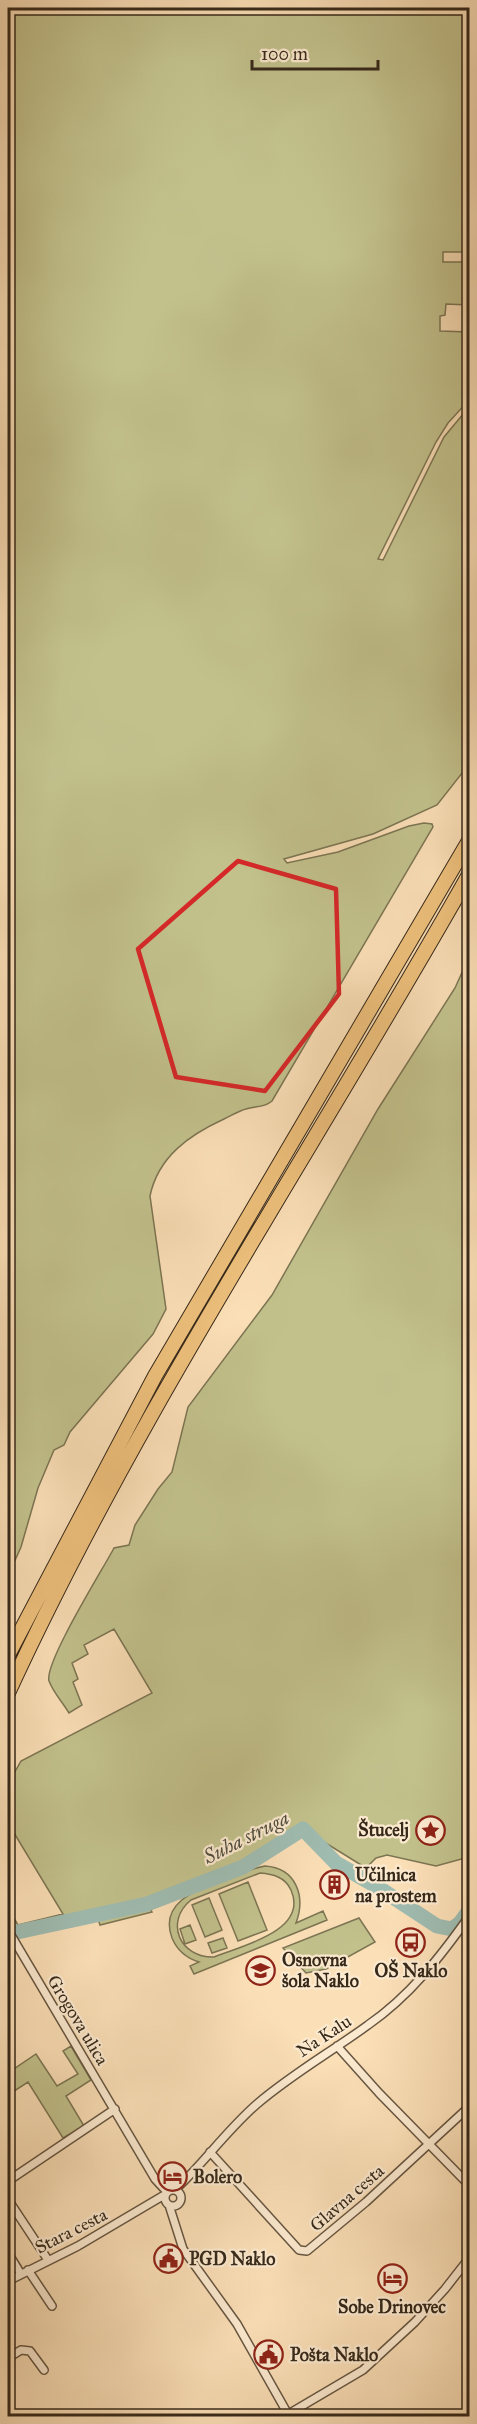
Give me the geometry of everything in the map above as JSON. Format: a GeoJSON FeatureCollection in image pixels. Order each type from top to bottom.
{"type":"FeatureCollection","features":[{"type":"Feature","properties":{"kind":"highway"},"geometry":{"type":"LineString","coordinates":[[8,1655],[155,1376],[470,839]]}},
{"type":"Feature","properties":{"kind":"highway"},"geometry":{"type":"LineString","coordinates":[[8,1693],[30,1645],[170,1380],[470,873]]}},
{"type":"Feature","properties":{"kind":"street","name":"Na Kalu"},"geometry":{"type":"LineString","coordinates":[[172,2198],[210,2152],[255,2105],[288,2078],[369,2025],[414,1986],[436,1962],[470,1915]]}},
{"type":"Feature","properties":{"kind":"street","name":"Grogova ulica"},"geometry":{"type":"LineString","coordinates":[[8,1930],[57,2017],[115,2109],[155,2179],[172,2198]]}},
{"type":"Feature","properties":{"kind":"street"},"geometry":{"type":"LineString","coordinates":[[337,2046],[379,2093],[470,2186]]}},
{"type":"Feature","properties":{"kind":"street","name":"Glavna cesta"},"geometry":{"type":"LineString","coordinates":[[210,2152],[299,2250],[307,2251],[366,2202],[470,2106]]}},
{"type":"Feature","properties":{"kind":"street"},"geometry":{"type":"LineString","coordinates":[[9,2178],[115,2109]]}},
{"type":"Feature","properties":{"kind":"street","name":"Stara cesta"},"geometry":{"type":"LineString","coordinates":[[8,2281],[78,2246],[147,2207],[157,2198],[172,2198]]}},
{"type":"Feature","properties":{"kind":"street"},"geometry":{"type":"LineString","coordinates":[[172,2198],[175,2224],[183,2249],[237,2324],[287,2416],[363,2370],[415,2322],[470,2257]]}},
{"type":"Feature","properties":{"kind":"street"},"geometry":{"type":"LineString","coordinates":[[11,2204],[48,2260]]}},
{"type":"Feature","properties":{"kind":"street"},"geometry":{"type":"LineString","coordinates":[[8,2253],[52,2306]]}},
{"type":"Feature","properties":{"kind":"street"},"geometry":{"type":"LineString","coordinates":[[8,2358],[21,2350],[30,2351],[44,2370]]}},
{"type":"Feature","properties":{"kind":"highlighted area"},"geometry":{"type":"Polygon","coordinates":[[[238,861],[336,889],[339,994],[265,1091],[176,1077],[138,949],[238,861]]]}},
{"type":"Feature","properties":{"kind":"shaded area"},"geometry":{"type":"Polygon","coordinates":[[[8,8],[469,8],[469,305],[446,304],[445,315],[440,316],[440,331],[469,332],[469,400],[448,423],[436,442],[378,559],[383,560],[444,437],[469,407],[470,763],[437,805],[373,834],[284,859],[287,863],[338,852],[409,826],[424,823],[432,824],[433,827],[272,1101],[263,1106],[240,1111],[199,1132],[177,1149],[160,1170],[150,1196],[166,1309],[153,1334],[70,1432],[64,1445],[54,1450],[38,1488],[21,1547],[8,1576],[8,8]],[[443,252],[443,262],[466,262],[465,252],[443,252]]]}},
{"type":"Feature","properties":{"kind":"shaded area"},"geometry":{"type":"Polygon","coordinates":[[[469,957],[469,1857],[436,1866],[387,1855],[376,1858],[366,1868],[303,1829],[243,1867],[148,1904],[152,1912],[100,1925],[98,1919],[115,1914],[114,1911],[12,1931],[8,1922],[8,1908],[18,1925],[63,1914],[8,1823],[8,1784],[21,1761],[152,1693],[114,1629],[84,1645],[88,1654],[72,1663],[78,1679],[73,1682],[82,1705],[69,1713],[49,1681],[50,1671],[64,1637],[114,1548],[129,1545],[135,1525],[172,1472],[188,1407],[272,1295],[378,1109],[455,988],[469,957]]]}},
{"type":"Feature","properties":{"kind":"shaded area"},"geometry":{"type":"Polygon","coordinates":[[[265,1866],[284,1872],[296,1885],[300,1903],[296,1923],[323,1911],[327,1920],[194,1974],[190,1966],[199,1962],[182,1953],[172,1938],[169,1926],[175,1907],[201,1889],[242,1872],[265,1866]],[[260,1873],[191,1900],[183,1909],[178,1918],[177,1928],[185,1945],[192,1952],[214,1957],[255,1942],[282,1926],[290,1916],[294,1904],[291,1890],[282,1879],[260,1873]]]}},
{"type":"Feature","properties":{"kind":"shaded area"},"geometry":{"type":"Polygon","coordinates":[[[248,1882],[267,1930],[238,1941],[219,1894],[248,1882]]]}},
{"type":"Feature","properties":{"kind":"shaded area"},"geometry":{"type":"Polygon","coordinates":[[[209,1898],[222,1930],[205,1937],[192,1905],[209,1898]]]}},
{"type":"Feature","properties":{"kind":"shaded area"},"geometry":{"type":"Polygon","coordinates":[[[359,1918],[375,1942],[326,1969],[306,1973],[283,1948],[359,1918]]]}},
{"type":"Feature","properties":{"kind":"shaded area"},"geometry":{"type":"Polygon","coordinates":[[[190,1925],[196,1940],[185,1944],[180,1929],[190,1925]]]}},
{"type":"Feature","properties":{"kind":"shaded area"},"geometry":{"type":"Polygon","coordinates":[[[223,1938],[227,1948],[212,1953],[208,1943],[223,1938]]]}},
{"type":"Feature","properties":{"kind":"shaded area"},"geometry":{"type":"Polygon","coordinates":[[[71,2046],[91,2080],[66,2096],[84,2126],[63,2138],[28,2082],[8,2095],[8,2073],[36,2054],[57,2086],[78,2074],[63,2051],[71,2046]]]}},
{"type":"Feature","properties":{"kind":"waterway","name":"Suha struga"},"geometry":{"type":"LineString","coordinates":[[8,1934],[147,1904],[243,1867],[303,1829],[336,1863],[437,1926],[452,1929],[460,1923],[470,1909]]}},
{"type":"Feature","properties":{"kind":"place","name":"Štucelj"},"geometry":{"type":"Point","coordinates":[430,1830]}},
{"type":"Feature","properties":{"kind":"place","name":"Učilnica na prostem"},"geometry":{"type":"Point","coordinates":[334,1885]}},
{"type":"Feature","properties":{"kind":"place","name":"OŠ Naklo"},"geometry":{"type":"Point","coordinates":[411,1942]}},
{"type":"Feature","properties":{"kind":"place","name":"Osnovna šola Naklo"},"geometry":{"type":"Point","coordinates":[261,1970]}},
{"type":"Feature","properties":{"kind":"place","name":"Bolero"},"geometry":{"type":"Point","coordinates":[172,2177]}},
{"type":"Feature","properties":{"kind":"place","name":"PGD Naklo"},"geometry":{"type":"Point","coordinates":[168,2259]}},
{"type":"Feature","properties":{"kind":"place","name":"Sobe Drinovec"},"geometry":{"type":"Point","coordinates":[392,2278]}},
{"type":"Feature","properties":{"kind":"place","name":"Pošta Naklo"},"geometry":{"type":"Point","coordinates":[269,2355]}}]}
